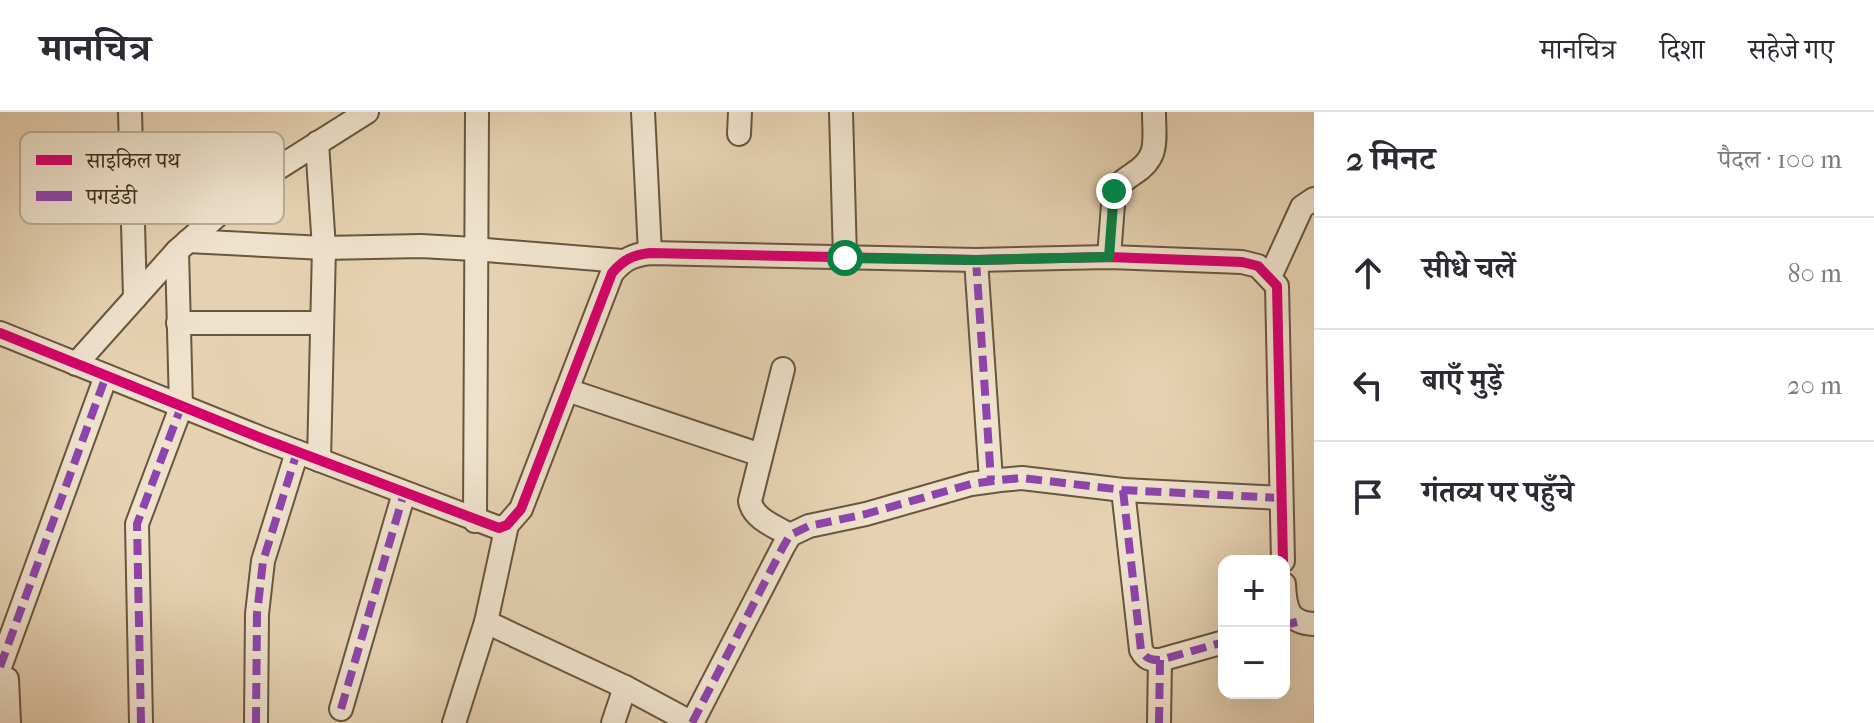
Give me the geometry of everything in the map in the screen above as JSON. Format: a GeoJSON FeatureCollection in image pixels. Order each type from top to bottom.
{"type":"FeatureCollection","features":[{"type":"Feature","properties":{"kind":"street"},"geometry":{"type":"LineString","coordinates":[[130,112],[131,132]]}},
{"type":"Feature","properties":{"kind":"street"},"geometry":{"type":"LineString","coordinates":[[284,164],[367,112]]}},
{"type":"Feature","properties":{"kind":"street"},"geometry":{"type":"LineString","coordinates":[[475,521],[477,112]]}},
{"type":"Feature","properties":{"kind":"street"},"geometry":{"type":"LineString","coordinates":[[643,112],[650,253]]}},
{"type":"Feature","properties":{"kind":"street"},"geometry":{"type":"LineString","coordinates":[[841,112],[845,258]]}},
{"type":"Feature","properties":{"kind":"street"},"geometry":{"type":"LineString","coordinates":[[1109,257],[1114,191],[1151,159],[1154,112]]}},
{"type":"Feature","properties":{"kind":"street"},"geometry":{"type":"LineString","coordinates":[[317,143],[324,248],[319,460]]}},
{"type":"Feature","properties":{"kind":"street"},"geometry":{"type":"LineString","coordinates":[[1270,277],[1302,207],[1314,199]]}},
{"type":"Feature","properties":{"kind":"street"},"geometry":{"type":"LineString","coordinates":[[133,224],[135,298]]}},
{"type":"Feature","properties":{"kind":"street"},"geometry":{"type":"LineString","coordinates":[[76,364],[182,246],[207,224]]}},
{"type":"Feature","properties":{"kind":"street"},"geometry":{"type":"LineString","coordinates":[[182,246],[421,246],[622,261]]}},
{"type":"Feature","properties":{"kind":"street"},"geometry":{"type":"LineString","coordinates":[[141,723],[137,524],[181,407],[178,323],[182,246]]}},
{"type":"Feature","properties":{"kind":"street"},"geometry":{"type":"LineString","coordinates":[[454,723],[486,622],[507,525],[521,509],[612,273],[622,261],[633,255],[976,260],[1109,257],[1242,262],[1258,266],[1277,286],[1279,301],[1283,555]]}},
{"type":"Feature","properties":{"kind":"street"},"geometry":{"type":"LineString","coordinates":[[976,260],[991,480]]}},
{"type":"Feature","properties":{"kind":"street"},"geometry":{"type":"LineString","coordinates":[[178,323],[321,323]]}},
{"type":"Feature","properties":{"kind":"street"},"geometry":{"type":"LineString","coordinates":[[0,333],[475,521],[491,527],[507,525]]}},
{"type":"Feature","properties":{"kind":"street"},"geometry":{"type":"LineString","coordinates":[[783,369],[750,501],[751,509],[757,515],[790,535]]}},
{"type":"Feature","properties":{"kind":"street"},"geometry":{"type":"LineString","coordinates":[[0,667],[106,376]]}},
{"type":"Feature","properties":{"kind":"street"},"geometry":{"type":"LineString","coordinates":[[567,390],[761,455]]}},
{"type":"Feature","properties":{"kind":"street"},"geometry":{"type":"LineString","coordinates":[[256,723],[257,614],[263,561],[297,452]]}},
{"type":"Feature","properties":{"kind":"street"},"geometry":{"type":"LineString","coordinates":[[486,622],[625,687],[692,723],[790,535],[809,526],[991,480],[1022,478],[1123,490],[1280,498]]}},
{"type":"Feature","properties":{"kind":"street"},"geometry":{"type":"LineString","coordinates":[[1123,490],[1141,650],[1145,657],[1160,660],[1218,644]]}},
{"type":"Feature","properties":{"kind":"street"},"geometry":{"type":"LineString","coordinates":[[341,709],[404,493]]}},
{"type":"Feature","properties":{"kind":"street"},"geometry":{"type":"LineString","coordinates":[[1159,723],[1160,660]]}},
{"type":"Feature","properties":{"kind":"street"},"geometry":{"type":"LineString","coordinates":[[0,679],[7,679],[9,723]]}},
{"type":"Feature","properties":{"kind":"street"},"geometry":{"type":"LineString","coordinates":[[613,723],[625,687]]}},
{"type":"Feature","properties":{"kind":"marked path"},"geometry":{"type":"LineString","coordinates":[[976,260],[991,480]]}},
{"type":"Feature","properties":{"kind":"marked path"},"geometry":{"type":"LineString","coordinates":[[0,667],[106,376]]}},
{"type":"Feature","properties":{"kind":"marked path"},"geometry":{"type":"LineString","coordinates":[[141,723],[137,524],[181,407]]}},
{"type":"Feature","properties":{"kind":"marked path"},"geometry":{"type":"LineString","coordinates":[[256,723],[257,614],[263,561],[297,452]]}},
{"type":"Feature","properties":{"kind":"marked path"},"geometry":{"type":"LineString","coordinates":[[692,723],[790,535],[809,526],[866,514],[971,484],[1022,478],[1123,490],[1280,498]]}},
{"type":"Feature","properties":{"kind":"marked path"},"geometry":{"type":"LineString","coordinates":[[1123,490],[1141,650],[1149,658],[1160,660],[1218,644]]}},
{"type":"Feature","properties":{"kind":"marked path"},"geometry":{"type":"LineString","coordinates":[[341,709],[404,493]]}},
{"type":"Feature","properties":{"kind":"marked path"},"geometry":{"type":"LineString","coordinates":[[1290,624],[1297,622]]}},
{"type":"Feature","properties":{"kind":"marked path"},"geometry":{"type":"LineString","coordinates":[[1159,723],[1160,660]]}},
{"type":"Feature","properties":{"kind":"cycle path"},"geometry":{"type":"LineString","coordinates":[[0,333],[261,438],[499,528],[507,525],[521,509],[612,273],[634,257],[650,253],[976,260],[1109,257],[1242,262],[1258,266],[1277,286],[1283,555]]}},
{"type":"Feature","properties":{"kind":"route"},"geometry":{"type":"LineString","coordinates":[[845,258],[976,260],[1109,257],[1114,191]]}}]}
